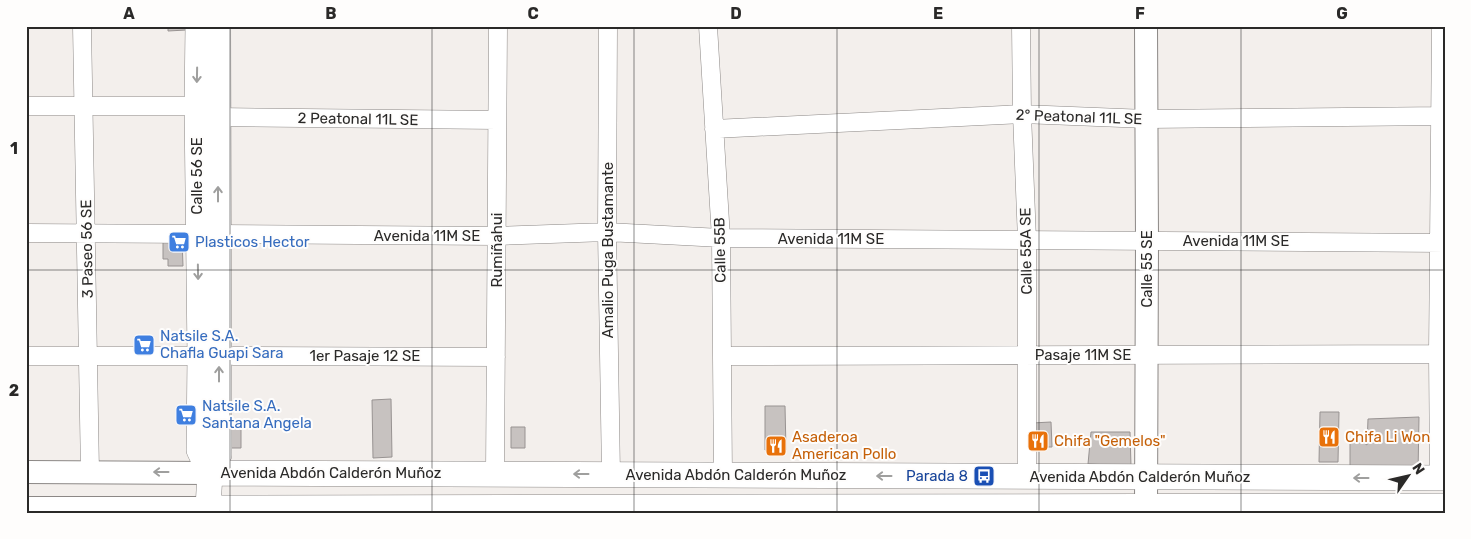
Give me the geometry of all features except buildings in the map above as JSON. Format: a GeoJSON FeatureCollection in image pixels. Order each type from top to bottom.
{"type":"FeatureCollection","features":[{"type":"Feature","properties":{"kind":"main road","name":"Calle 56 SE"},"geometry":{"type":"LineString","coordinates":[[198,26],[207,112],[208,234],[219,455],[210,472],[208,510]]}},
{"type":"Feature","properties":{"kind":"main road","name":"Calle 56 SE"},"geometry":{"type":"LineString","coordinates":[[207,112],[218,26]]}},
{"type":"Feature","properties":{"kind":"main road","name":"Calle 56 SE"},"geometry":{"type":"LineString","coordinates":[[208,234],[200,356],[199,450],[210,472]]}},
{"type":"Feature","properties":{"kind":"main road","name":"Avenida Abdón Calderón Muñoz"},"geometry":{"type":"LineString","coordinates":[[210,472],[1442,478]]}},
{"type":"Feature","properties":{"kind":"main road","name":"Avenida Abdón Calderón Muñoz"},"geometry":{"type":"LineString","coordinates":[[208,510],[1266,510],[1438,508]]}},
{"type":"Feature","properties":{"kind":"street","name":"3 Paseo 56 SE"},"geometry":{"type":"LineString","coordinates":[[82,26],[90,472]]}},
{"type":"Feature","properties":{"kind":"street","name":"Rumiñahui"},"geometry":{"type":"LineString","coordinates":[[495,474],[498,26]]}},
{"type":"Feature","properties":{"kind":"street","name":"Amalio Puga Bustamante"},"geometry":{"type":"LineString","coordinates":[[608,26],[606,232],[611,474]]}},
{"type":"Feature","properties":{"kind":"street","name":"Calle 55B"},"geometry":{"type":"LineString","coordinates":[[708,26],[721,238],[723,475]]}},
{"type":"Feature","properties":{"kind":"street","name":"Calle 55A SE"},"geometry":{"type":"LineString","coordinates":[[1022,26],[1022,114],[1027,240],[1027,476]]}},
{"type":"Feature","properties":{"kind":"street","name":"Calle 55 SE"},"geometry":{"type":"LineString","coordinates":[[1146,26],[1146,510]]}},
{"type":"Feature","properties":{"kind":"street"},"geometry":{"type":"LineString","coordinates":[[1441,26],[1442,478]]}},
{"type":"Feature","properties":{"kind":"street","name":"2 Peatonal 11L SE"},"geometry":{"type":"LineString","coordinates":[[26,106],[498,120]]}},
{"type":"Feature","properties":{"kind":"street","name":"2° Peatonal 11L SE"},"geometry":{"type":"LineString","coordinates":[[714,129],[1022,114],[1147,119],[1442,116]]}},
{"type":"Feature","properties":{"kind":"street","name":"Avenida 11M SE"},"geometry":{"type":"LineString","coordinates":[[26,233],[497,236],[606,232],[721,238],[1442,243]]}},
{"type":"Feature","properties":{"kind":"street","name":"Pasaje 11M SE"},"geometry":{"type":"LineString","coordinates":[[722,356],[1442,354]]}},
{"type":"Feature","properties":{"kind":"street"},"geometry":{"type":"LineString","coordinates":[[26,356],[200,356]]}},
{"type":"Feature","properties":{"kind":"street","name":"1er Pasaje 12 SE"},"geometry":{"type":"LineString","coordinates":[[233,356],[496,357]]}},
{"type":"Feature","properties":{"kind":"street","name":"Avenida Abdón Calderón Muñoz"},"geometry":{"type":"LineString","coordinates":[[26,472],[210,472]]}},
{"type":"Feature","properties":{"kind":"street","name":"Avenida Abdón Calderón Muñoz"},"geometry":{"type":"LineString","coordinates":[[26,508],[208,510]]}},
{"type":"Feature","properties":{"kind":"place","name":"Plasticos Hector"},"geometry":{"type":"Point","coordinates":[179,242]}},
{"type":"Feature","properties":{"kind":"place","name":"Natsile S.A. Chafla Guapi Sara"},"geometry":{"type":"Point","coordinates":[144,345]}},
{"type":"Feature","properties":{"kind":"place","name":"Natsile S.A. Santana Angela"},"geometry":{"type":"Point","coordinates":[186,415]}},
{"type":"Feature","properties":{"kind":"place","name":"Chifa Li Won"},"geometry":{"type":"Point","coordinates":[1329,437]}},
{"type":"Feature","properties":{"kind":"place","name":"Chifa \"Gemelos\""},"geometry":{"type":"Point","coordinates":[1038,441]}},
{"type":"Feature","properties":{"kind":"place","name":"Asaderoa American Pollo"},"geometry":{"type":"Point","coordinates":[776,446]}},
{"type":"Feature","properties":{"kind":"place","name":"Parada 8"},"geometry":{"type":"Point","coordinates":[984,476]}}]}
